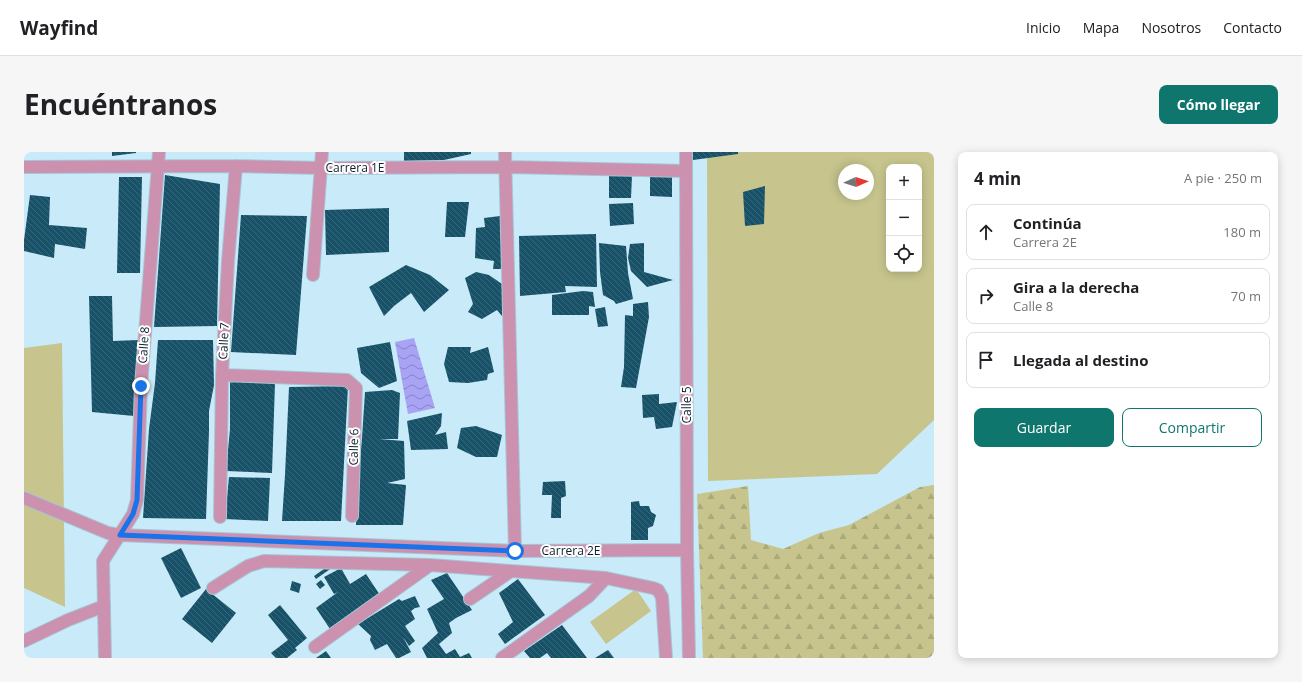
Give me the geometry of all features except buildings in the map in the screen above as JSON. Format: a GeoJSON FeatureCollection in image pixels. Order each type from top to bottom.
{"type":"FeatureCollection","features":[{"type":"Feature","properties":{"kind":"street","name":"Calle 8"},"geometry":{"type":"LineString","coordinates":[[105,658],[103,561],[133,514],[137,500],[141,386],[158,152]]}},
{"type":"Feature","properties":{"kind":"street"},"geometry":{"type":"LineString","coordinates":[[313,275],[322,152]]}},
{"type":"Feature","properties":{"kind":"street"},"geometry":{"type":"LineString","coordinates":[[505,152],[515,551]]}},
{"type":"Feature","properties":{"kind":"street","name":"Calle 5"},"geometry":{"type":"LineString","coordinates":[[686,152],[687,550],[689,658]]}},
{"type":"Feature","properties":{"kind":"street","name":"Calle 7"},"geometry":{"type":"LineString","coordinates":[[220,517],[222,375],[228,261],[236,166]]}},
{"type":"Feature","properties":{"kind":"street","name":"Carrera 1E"},"geometry":{"type":"LineString","coordinates":[[24,167],[506,167],[686,171]]}},
{"type":"Feature","properties":{"kind":"street","name":"Calle 6"},"geometry":{"type":"LineString","coordinates":[[222,375],[347,380],[356,388],[352,516]]}},
{"type":"Feature","properties":{"kind":"street","name":"Carrera 2E"},"geometry":{"type":"LineString","coordinates":[[24,498],[101,530],[120,535],[515,551],[687,550]]}},
{"type":"Feature","properties":{"kind":"street"},"geometry":{"type":"LineString","coordinates":[[213,588],[248,566],[264,561],[430,565],[606,578],[658,590],[662,597],[666,658]]}},
{"type":"Feature","properties":{"kind":"street"},"geometry":{"type":"LineString","coordinates":[[315,647],[430,565]]}},
{"type":"Feature","properties":{"kind":"street"},"geometry":{"type":"LineString","coordinates":[[470,599],[511,571]]}},
{"type":"Feature","properties":{"kind":"street"},"geometry":{"type":"LineString","coordinates":[[502,658],[589,596],[606,578]]}},
{"type":"Feature","properties":{"kind":"street"},"geometry":{"type":"LineString","coordinates":[[24,641],[68,620],[104,606]]}},
{"type":"Feature","properties":{"kind":"green space"},"geometry":{"type":"Polygon","coordinates":[[[707,152],[934,152],[934,420],[877,474],[708,481],[707,152]]]}},
{"type":"Feature","properties":{"kind":"green space"},"geometry":{"type":"Polygon","coordinates":[[[62,343],[65,607],[24,588],[24,348],[62,343]]]}},
{"type":"Feature","properties":{"kind":"green space"},"geometry":{"type":"Polygon","coordinates":[[[934,485],[934,658],[703,658],[697,494],[748,486],[751,540],[783,549],[819,533],[849,525],[920,487],[934,485]]]}},
{"type":"Feature","properties":{"kind":"green space"},"geometry":{"type":"Polygon","coordinates":[[[636,589],[651,611],[606,644],[590,622],[636,589]]]}},
{"type":"Feature","properties":{"kind":"water"},"geometry":{"type":"Polygon","coordinates":[[[414,338],[435,408],[408,414],[395,342],[414,338]]]}},
{"type":"Feature","properties":{"kind":"route"},"geometry":{"type":"LineString","coordinates":[[141,386],[137,500],[133,514],[120,535],[515,551]]}}]}
